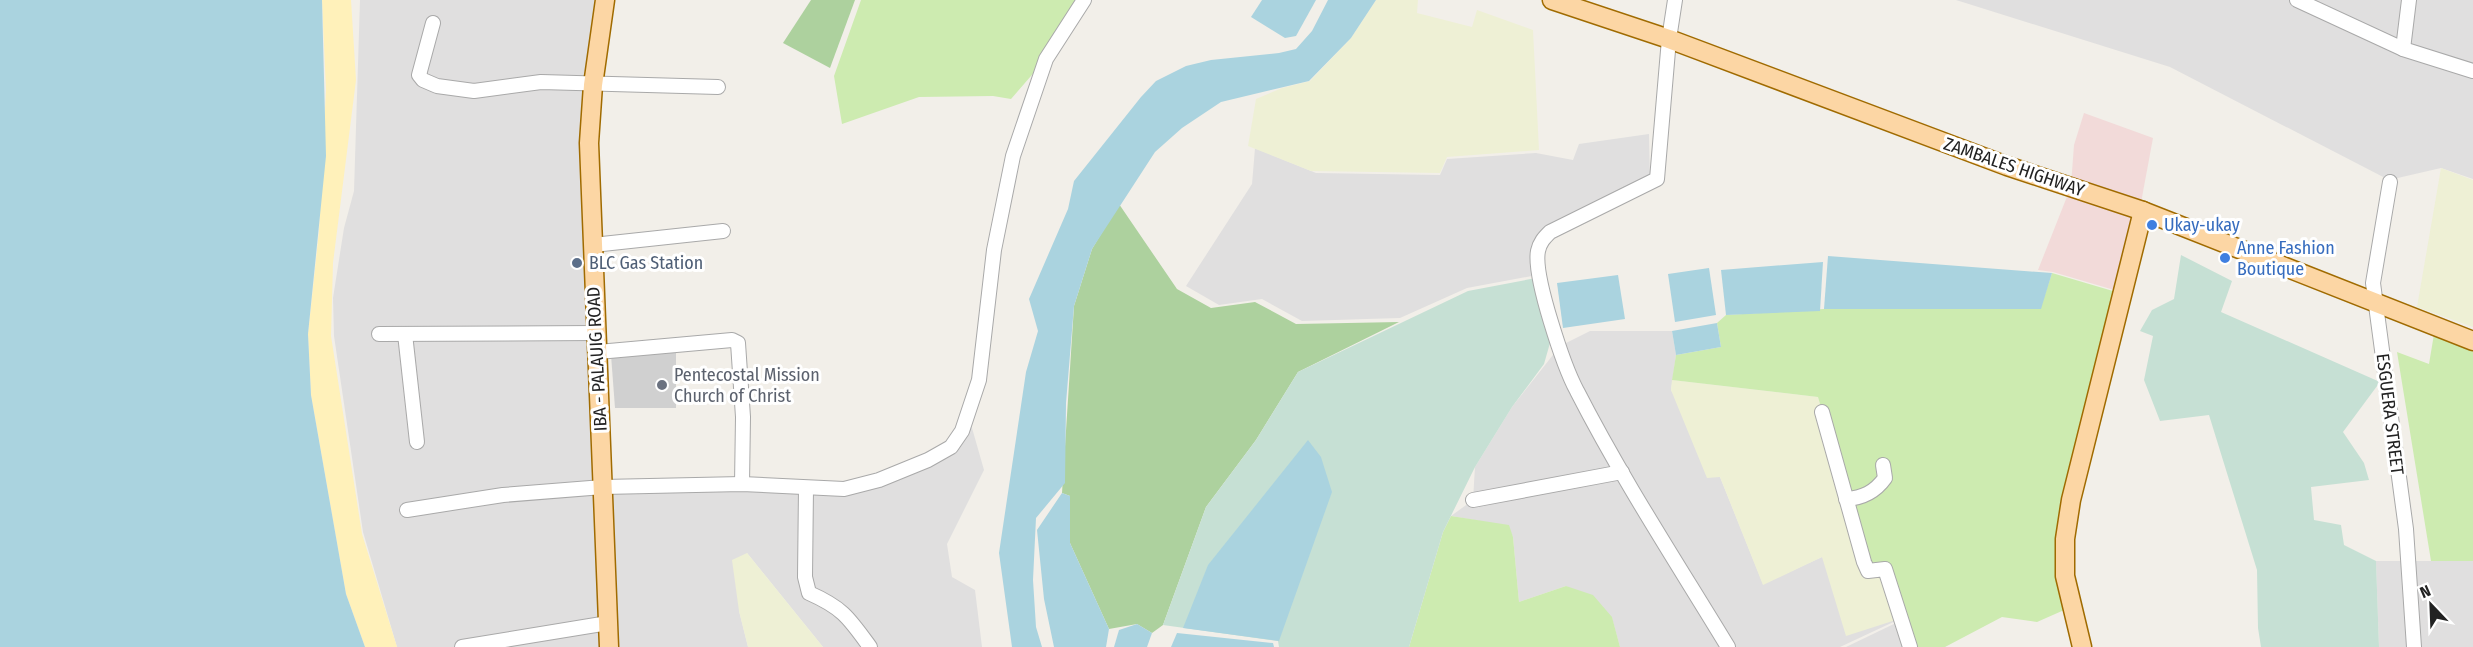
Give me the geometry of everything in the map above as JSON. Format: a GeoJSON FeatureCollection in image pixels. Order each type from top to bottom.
{"type":"FeatureCollection","features":[{"type":"Feature","properties":{"kind":"main road","name":"IBA - PALAUIG ROAD"},"geometry":{"type":"LineString","coordinates":[[605,0],[592,85],[589,143],[593,295],[598,352],[609,647]]}},
{"type":"Feature","properties":{"kind":"main road","name":"ZAMBALES HIGHWAY"},"geometry":{"type":"LineString","coordinates":[[1552,0],[1668,39],[2007,166],[2143,211],[2473,341]]}},
{"type":"Feature","properties":{"kind":"main road"},"geometry":{"type":"LineString","coordinates":[[2082,647],[2065,576],[2066,539],[2071,500],[2143,211]]}},
{"type":"Feature","properties":{"kind":"street"},"geometry":{"type":"LineString","coordinates":[[407,510],[503,495],[603,487],[742,484],[844,489],[879,480],[928,460],[951,447],[962,431],[979,380],[994,250],[1013,156],[1046,59],[1084,0]]}},
{"type":"Feature","properties":{"kind":"street"},"geometry":{"type":"LineString","coordinates":[[1675,0],[1668,39],[1657,178],[1550,232],[1541,241],[1538,254],[1554,329],[1576,389],[1622,472],[1728,647]]}},
{"type":"Feature","properties":{"kind":"street"},"geometry":{"type":"LineString","coordinates":[[2296,0],[2403,49],[2473,70]]}},
{"type":"Feature","properties":{"kind":"street"},"geometry":{"type":"LineString","coordinates":[[2403,49],[2409,0]]}},
{"type":"Feature","properties":{"kind":"street"},"geometry":{"type":"LineString","coordinates":[[433,23],[419,75],[423,80],[437,86],[474,91],[541,82],[718,87]]}},
{"type":"Feature","properties":{"kind":"street","name":"ESGUERA STREET"},"geometry":{"type":"LineString","coordinates":[[2390,182],[2373,284],[2406,529],[2414,647]]}},
{"type":"Feature","properties":{"kind":"street"},"geometry":{"type":"LineString","coordinates":[[593,244],[723,231]]}},
{"type":"Feature","properties":{"kind":"street"},"geometry":{"type":"LineString","coordinates":[[379,334],[597,333]]}},
{"type":"Feature","properties":{"kind":"street"},"geometry":{"type":"LineString","coordinates":[[405,334],[417,442]]}},
{"type":"Feature","properties":{"kind":"street"},"geometry":{"type":"LineString","coordinates":[[598,352],[732,340],[738,343],[742,417],[742,484]]}},
{"type":"Feature","properties":{"kind":"street"},"geometry":{"type":"LineString","coordinates":[[1822,412],[1868,571],[1886,568],[1910,647]]}},
{"type":"Feature","properties":{"kind":"street"},"geometry":{"type":"LineString","coordinates":[[1846,499],[1860,498],[1877,489],[1885,478],[1884,465]]}},
{"type":"Feature","properties":{"kind":"street"},"geometry":{"type":"LineString","coordinates":[[1473,500],[1622,472]]}},
{"type":"Feature","properties":{"kind":"street"},"geometry":{"type":"LineString","coordinates":[[806,488],[805,578],[809,593],[833,603],[844,612],[870,647]]}},
{"type":"Feature","properties":{"kind":"street"},"geometry":{"type":"LineString","coordinates":[[462,647],[608,623]]}},
{"type":"Feature","properties":{"kind":"shaded area"},"geometry":{"type":"Polygon","coordinates":[[[360,0],[605,0],[595,64],[603,487],[844,489],[951,447],[968,414],[984,470],[947,544],[952,577],[975,590],[982,647],[823,647],[747,553],[739,611],[748,647],[397,647],[363,532],[334,336],[333,298],[344,228],[354,191],[360,0]]]}},
{"type":"Feature","properties":{"kind":"shaded area"},"geometry":{"type":"Polygon","coordinates":[[[1956,0],[2473,0],[2473,179],[2441,168],[2389,180],[2170,67],[1956,0]]]}},
{"type":"Feature","properties":{"kind":"shaded area"},"geometry":{"type":"Polygon","coordinates":[[[2084,113],[2153,138],[2140,208],[2071,185],[2074,145],[2084,113]]]}},
{"type":"Feature","properties":{"kind":"shaded area"},"geometry":{"type":"Polygon","coordinates":[[[1649,134],[1650,180],[1546,232],[1537,275],[1467,288],[1400,318],[1302,321],[1262,299],[1219,305],[1186,286],[1252,184],[1255,148],[1316,173],[1440,175],[1447,159],[1536,153],[1573,160],[1579,144],[1649,134]]]}},
{"type":"Feature","properties":{"kind":"shaded area"},"geometry":{"type":"Polygon","coordinates":[[[2070,189],[2141,212],[2121,292],[2053,272],[2038,270],[2070,189]]]}},
{"type":"Feature","properties":{"kind":"shaded area"},"geometry":{"type":"Polygon","coordinates":[[[1590,331],[1672,331],[1676,355],[1671,390],[1720,477],[1763,584],[1822,557],[1902,618],[1840,647],[1620,647],[1612,618],[1566,586],[1519,602],[1513,537],[1508,526],[1451,516],[1473,500],[1475,467],[1512,407],[1560,346],[1590,331]]]}},
{"type":"Feature","properties":{"kind":"shaded area"},"geometry":{"type":"Polygon","coordinates":[[[676,352],[676,408],[615,408],[611,355],[676,352]]]}},
{"type":"Feature","properties":{"kind":"shaded area"},"geometry":{"type":"Polygon","coordinates":[[[2376,561],[2473,561],[2473,647],[2379,647],[2376,561]]]}},
{"type":"Feature","properties":{"kind":"shaded area"},"geometry":{"type":"Polygon","coordinates":[[[1898,622],[1905,647],[1846,647],[1898,622]]]}},
{"type":"Feature","properties":{"kind":"green space"},"geometry":{"type":"Polygon","coordinates":[[[811,0],[855,0],[830,68],[783,43],[811,0]]]}},
{"type":"Feature","properties":{"kind":"green space"},"geometry":{"type":"Polygon","coordinates":[[[861,0],[1080,0],[1044,61],[1011,99],[993,96],[919,97],[842,124],[834,76],[861,0]]]}},
{"type":"Feature","properties":{"kind":"green space"},"geometry":{"type":"Polygon","coordinates":[[[1376,0],[1418,0],[1417,13],[1472,27],[1477,10],[1533,30],[1539,150],[1447,157],[1440,173],[1311,171],[1248,146],[1256,99],[1282,88],[1310,81],[1351,38],[1376,0]]]}},
{"type":"Feature","properties":{"kind":"green space"},"geometry":{"type":"Polygon","coordinates":[[[2441,168],[2473,180],[2473,327],[2417,307],[2441,168]]]}},
{"type":"Feature","properties":{"kind":"green space"},"geometry":{"type":"Polygon","coordinates":[[[1119,204],[1177,289],[1211,308],[1255,302],[1296,324],[1399,322],[1298,372],[1256,440],[1206,507],[1163,625],[1152,633],[1137,624],[1109,629],[1070,543],[1070,496],[1062,493],[1074,306],[1092,249],[1119,204]]]}},
{"type":"Feature","properties":{"kind":"green space"},"geometry":{"type":"Polygon","coordinates":[[[2181,255],[2232,281],[2221,312],[2380,382],[2343,432],[2364,463],[2369,480],[2311,487],[2314,520],[2341,525],[2344,545],[2376,561],[2379,647],[2261,647],[2258,628],[2257,570],[2209,415],[2160,421],[2144,380],[2153,336],[2140,331],[2152,310],[2174,299],[2181,255]]]}},
{"type":"Feature","properties":{"kind":"green space"},"geometry":{"type":"Polygon","coordinates":[[[2052,273],[2123,294],[2071,500],[2071,607],[2037,622],[2002,617],[1945,647],[1909,647],[1886,569],[1868,571],[1818,397],[1672,380],[1676,355],[1721,347],[1717,323],[1726,315],[1824,309],[2040,309],[2052,273]]]}},
{"type":"Feature","properties":{"kind":"green space"},"geometry":{"type":"Polygon","coordinates":[[[1541,277],[1554,329],[1544,364],[1512,407],[1475,467],[1443,532],[1409,647],[1279,647],[1278,641],[1163,625],[1206,507],[1256,440],[1298,372],[1468,291],[1541,277]]]}},
{"type":"Feature","properties":{"kind":"green space"},"geometry":{"type":"Polygon","coordinates":[[[2434,334],[2473,349],[2473,561],[2431,561],[2397,352],[2429,364],[2434,334]]]}},
{"type":"Feature","properties":{"kind":"green space"},"geometry":{"type":"Polygon","coordinates":[[[1672,380],[1818,397],[1902,618],[1846,636],[1822,557],[1763,585],[1720,477],[1707,478],[1671,390],[1672,380]]]}},
{"type":"Feature","properties":{"kind":"green space"},"geometry":{"type":"Polygon","coordinates":[[[1451,516],[1509,525],[1513,537],[1519,602],[1566,586],[1593,595],[1612,617],[1620,647],[1409,647],[1443,532],[1451,516]]]}},
{"type":"Feature","properties":{"kind":"green space"},"geometry":{"type":"Polygon","coordinates":[[[747,553],[823,647],[748,647],[739,611],[732,560],[747,553]]]}},
{"type":"Feature","properties":{"kind":"sand"},"geometry":{"type":"Polygon","coordinates":[[[322,0],[351,0],[356,80],[333,263],[331,336],[362,534],[397,647],[365,647],[346,594],[311,395],[308,334],[319,231],[326,90],[322,0]]]}},
{"type":"Feature","properties":{"kind":"water"},"geometry":{"type":"Polygon","coordinates":[[[0,0],[322,0],[326,156],[308,334],[311,395],[346,594],[365,647],[0,647],[0,0]]]}},
{"type":"Feature","properties":{"kind":"water"},"geometry":{"type":"Polygon","coordinates":[[[1262,0],[1316,0],[1296,36],[1285,38],[1251,17],[1262,0]]]}},
{"type":"Feature","properties":{"kind":"water"},"geometry":{"type":"Polygon","coordinates":[[[1328,0],[1376,0],[1351,38],[1309,81],[1221,102],[1182,128],[1155,152],[1092,249],[1074,306],[1066,403],[1065,483],[1036,518],[1033,580],[1036,627],[1042,647],[1012,647],[999,553],[1026,372],[1038,331],[1029,299],[1068,209],[1074,181],[1156,81],[1186,66],[1211,60],[1296,49],[1312,31],[1328,0]]]}},
{"type":"Feature","properties":{"kind":"water"},"geometry":{"type":"Polygon","coordinates":[[[1828,256],[2052,273],[2041,309],[1824,309],[1828,256]]]}},
{"type":"Feature","properties":{"kind":"water"},"geometry":{"type":"Polygon","coordinates":[[[1823,262],[1820,311],[1726,315],[1721,270],[1823,262]]]}},
{"type":"Feature","properties":{"kind":"water"},"geometry":{"type":"Polygon","coordinates":[[[1709,268],[1716,315],[1675,322],[1668,274],[1709,268]]]}},
{"type":"Feature","properties":{"kind":"water"},"geometry":{"type":"Polygon","coordinates":[[[1618,275],[1625,319],[1563,328],[1557,283],[1618,275]]]}},
{"type":"Feature","properties":{"kind":"water"},"geometry":{"type":"Polygon","coordinates":[[[1717,323],[1721,347],[1676,355],[1672,331],[1717,323]]]}},
{"type":"Feature","properties":{"kind":"water"},"geometry":{"type":"Polygon","coordinates":[[[1308,440],[1321,457],[1332,492],[1279,641],[1183,628],[1208,565],[1308,440]]]}},
{"type":"Feature","properties":{"kind":"water"},"geometry":{"type":"Polygon","coordinates":[[[1062,493],[1070,496],[1070,543],[1109,629],[1106,647],[1054,647],[1044,599],[1037,530],[1062,493]]]}},
{"type":"Feature","properties":{"kind":"water"},"geometry":{"type":"Polygon","coordinates":[[[1137,624],[1152,633],[1147,647],[1114,647],[1119,630],[1137,624]]]}},
{"type":"Feature","properties":{"kind":"water"},"geometry":{"type":"Polygon","coordinates":[[[1177,633],[1273,643],[1274,647],[1171,647],[1177,633]]]}},
{"type":"Feature","properties":{"kind":"place","name":"Ukay-ukay"},"geometry":{"type":"Point","coordinates":[2152,225]}},
{"type":"Feature","properties":{"kind":"place","name":"Anne Fashion Boutique"},"geometry":{"type":"Point","coordinates":[2225,258]}},
{"type":"Feature","properties":{"kind":"place","name":"BLC Gas Station"},"geometry":{"type":"Point","coordinates":[577,263]}},
{"type":"Feature","properties":{"kind":"place","name":"Pentecostal Mission Church of Christ"},"geometry":{"type":"Point","coordinates":[662,385]}}]}
